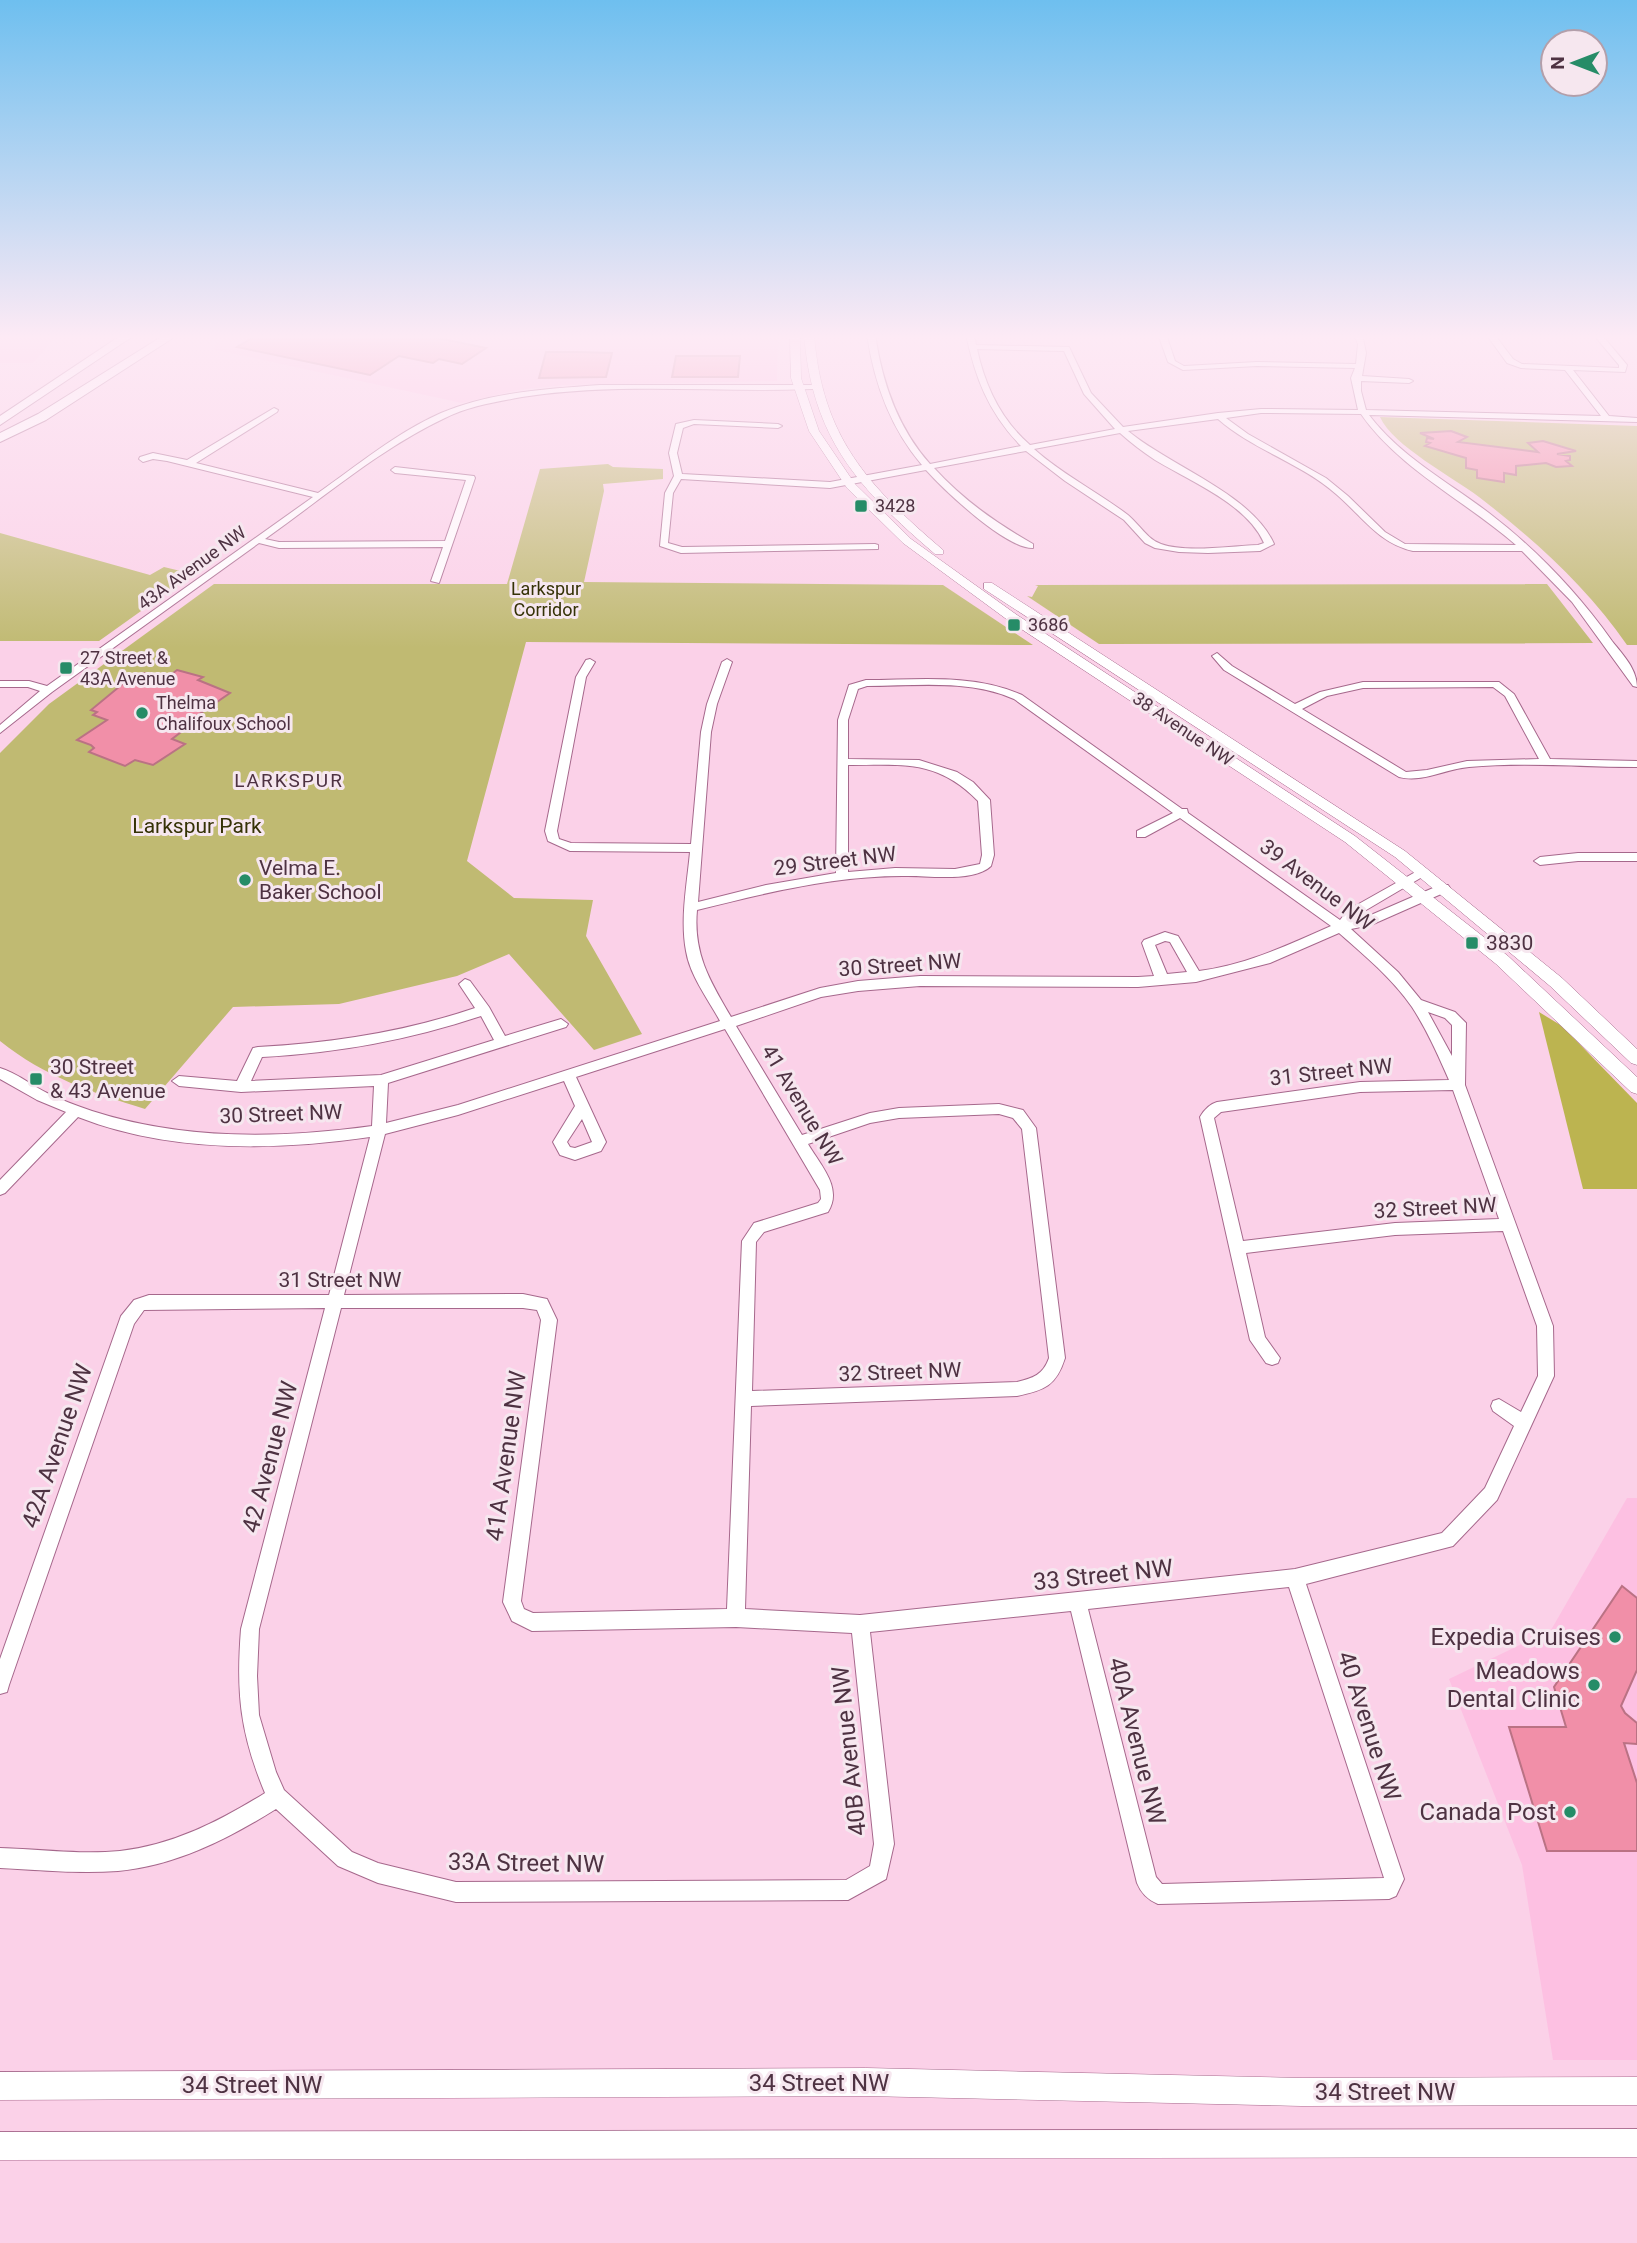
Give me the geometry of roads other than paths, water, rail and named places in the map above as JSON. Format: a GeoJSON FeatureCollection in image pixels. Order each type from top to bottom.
{"type":"FeatureCollection","features":[{"type":"Feature","properties":{"kind":"main road","name":"38 Avenue NW"},"geometry":{"type":"LineString","coordinates":[[822,439],[907,541],[957,579],[1349,839],[1554,1006],[1636,1084]]}},
{"type":"Feature","properties":{"kind":"main road","name":"38 Avenue NW"},"geometry":{"type":"LineString","coordinates":[[833,439],[852,477],[951,561],[1253,757],[1444,888],[1556,982],[1637,1059]]}},
{"type":"Feature","properties":{"kind":"main road","name":"34 Street NW"},"geometry":{"type":"LineString","coordinates":[[0,2086],[866,2082],[1302,2092],[1637,2091]]}},
{"type":"Feature","properties":{"kind":"main road"},"geometry":{"type":"LineString","coordinates":[[0,2146],[1637,2143]]}},
{"type":"Feature","properties":{"kind":"street"},"geometry":{"type":"LineString","coordinates":[[189,463],[228,439]]}},
{"type":"Feature","properties":{"kind":"street","name":"43A Avenue NW"},"geometry":{"type":"LineString","coordinates":[[0,730],[48,690],[400,439]]}},
{"type":"Feature","properties":{"kind":"street"},"geometry":{"type":"LineString","coordinates":[[677,439],[673,453],[678,476],[669,493],[662,539],[664,546],[681,550],[875,547]]}},
{"type":"Feature","properties":{"kind":"street"},"geometry":{"type":"LineString","coordinates":[[908,439],[927,464],[985,518],[1030,546]]}},
{"type":"Feature","properties":{"kind":"street"},"geometry":{"type":"LineString","coordinates":[[1019,439],[1026,447],[1078,488],[1133,522],[1150,542],[1158,547],[1260,548],[1268,545],[1268,537],[1240,509],[1133,439]]}},
{"type":"Feature","properties":{"kind":"street"},"geometry":{"type":"LineString","coordinates":[[678,476],[811,486],[1073,439]]}},
{"type":"Feature","properties":{"kind":"street"},"geometry":{"type":"LineString","coordinates":[[1250,439],[1328,484],[1395,544],[1413,548],[1525,548]]}},
{"type":"Feature","properties":{"kind":"street"},"geometry":{"type":"LineString","coordinates":[[1387,439],[1525,548],[1585,609],[1637,684]]}},
{"type":"Feature","properties":{"kind":"street"},"geometry":{"type":"LineString","coordinates":[[143,459],[156,456],[320,496]]}},
{"type":"Feature","properties":{"kind":"street"},"geometry":{"type":"LineString","coordinates":[[395,470],[469,476],[471,482],[436,581]]}},
{"type":"Feature","properties":{"kind":"street"},"geometry":{"type":"LineString","coordinates":[[268,533],[319,543]]}},
{"type":"Feature","properties":{"kind":"street"},"geometry":{"type":"LineString","coordinates":[[257,540],[279,545],[449,544]]}},
{"type":"Feature","properties":{"kind":"street"},"geometry":{"type":"LineString","coordinates":[[1217,656],[1228,668],[1392,770],[1409,776],[1466,764],[1637,764]]}},
{"type":"Feature","properties":{"kind":"street"},"geometry":{"type":"LineString","coordinates":[[590,662],[581,677],[551,831],[556,843],[570,847],[696,848]]}},
{"type":"Feature","properties":{"kind":"street","name":"41 Avenue NW"},"geometry":{"type":"LineString","coordinates":[[727,662],[712,704],[706,732],[690,940],[696,964],[728,1023],[801,1141],[827,1189],[828,1200],[823,1208],[759,1227],[749,1241],[736,1619]]}},
{"type":"Feature","properties":{"kind":"street","name":"39 Avenue NW"},"geometry":{"type":"LineString","coordinates":[[843,762],[845,711],[857,684],[960,682],[998,688],[1018,697],[1096,750],[1341,927],[1384,966],[1416,1003],[1435,1034],[1458,1085],[1545,1326]]}},
{"type":"Feature","properties":{"kind":"street"},"geometry":{"type":"LineString","coordinates":[[0,684],[29,684],[48,690]]}},
{"type":"Feature","properties":{"kind":"street"},"geometry":{"type":"LineString","coordinates":[[1294,709],[1324,694],[1363,685],[1498,685],[1509,694],[1547,764]]}},
{"type":"Feature","properties":{"kind":"street"},"geometry":{"type":"LineString","coordinates":[[842,876],[843,762]]}},
{"type":"Feature","properties":{"kind":"street","name":"29 Street NW"},"geometry":{"type":"LineString","coordinates":[[691,908],[785,885],[842,876],[965,872],[985,866],[988,855],[985,800],[951,772],[932,764],[843,762]]}},
{"type":"Feature","properties":{"kind":"street"},"geometry":{"type":"LineString","coordinates":[[1141,834],[1183,813]]}},
{"type":"Feature","properties":{"kind":"street"},"geometry":{"type":"LineString","coordinates":[[1540,862],[1578,857],[1637,857]]}},
{"type":"Feature","properties":{"kind":"street","name":"30 Street NW"},"geometry":{"type":"LineString","coordinates":[[1341,927],[1352,913],[1423,873]]}},
{"type":"Feature","properties":{"kind":"street","name":"30 Street NW"},"geometry":{"type":"LineString","coordinates":[[0,1073],[46,1099],[75,1111],[149,1130],[234,1139],[294,1138],[379,1130],[478,1104],[820,993],[887,982],[1163,981],[1195,977],[1252,965],[1341,927],[1367,922],[1444,888]]}},
{"type":"Feature","properties":{"kind":"street"},"geometry":{"type":"LineString","coordinates":[[1163,981],[1148,943],[1165,936],[1174,939],[1195,977]]}},
{"type":"Feature","properties":{"kind":"street"},"geometry":{"type":"LineString","coordinates":[[465,984],[502,1042]]}},
{"type":"Feature","properties":{"kind":"street","name":"39 Avenue NW"},"geometry":{"type":"LineString","coordinates":[[1416,1003],[1450,1015],[1459,1023],[1458,1085]]}},
{"type":"Feature","properties":{"kind":"street"},"geometry":{"type":"LineString","coordinates":[[241,1087],[258,1052],[351,1046],[419,1031],[484,1010]]}},
{"type":"Feature","properties":{"kind":"street"},"geometry":{"type":"LineString","coordinates":[[179,1081],[241,1087],[381,1080],[561,1024]]}},
{"type":"Feature","properties":{"kind":"street"},"geometry":{"type":"LineString","coordinates":[[568,1075],[582,1107]]}},
{"type":"Feature","properties":{"kind":"street","name":"42 Avenue NW"},"geometry":{"type":"LineString","coordinates":[[277,1797],[259,1757],[248,1714],[245,1689],[250,1629],[337,1301],[379,1130],[381,1080]]}},
{"type":"Feature","properties":{"kind":"street","name":"31 Street NW"},"geometry":{"type":"LineString","coordinates":[[1238,1248],[1208,1125],[1210,1112],[1217,1107],[1360,1087],[1458,1085]]}},
{"type":"Feature","properties":{"kind":"street","name":"32 Street NW"},"geometry":{"type":"LineString","coordinates":[[743,1399],[1017,1389],[1043,1384],[1054,1373],[1057,1358],[1029,1128],[1018,1114],[999,1109],[899,1113],[870,1118],[801,1141]]}},
{"type":"Feature","properties":{"kind":"street"},"geometry":{"type":"LineString","coordinates":[[0,1189],[75,1111]]}},
{"type":"Feature","properties":{"kind":"street","name":"32 Street NW"},"geometry":{"type":"LineString","coordinates":[[1238,1248],[1395,1229],[1508,1225]]}},
{"type":"Feature","properties":{"kind":"street"},"geometry":{"type":"LineString","coordinates":[[1238,1248],[1258,1339],[1272,1358]]}},
{"type":"Feature","properties":{"kind":"street","name":"31 Street NW"},"geometry":{"type":"LineString","coordinates":[[139,1306],[149,1302],[337,1301],[523,1301],[542,1304]]}},
{"type":"Feature","properties":{"kind":"street","name":"41A Avenue NW"},"geometry":{"type":"LineString","coordinates":[[518,1615],[512,1602],[512,1590],[549,1320],[542,1304]]}},
{"type":"Feature","properties":{"kind":"street","name":"42A Avenue NW"},"geometry":{"type":"LineString","coordinates":[[0,1685],[127,1321],[139,1306]]}},
{"type":"Feature","properties":{"kind":"street","name":"33 Street NW"},"geometry":{"type":"LineString","coordinates":[[518,1615],[532,1622],[736,1619],[860,1624],[1078,1604],[1295,1578],[1447,1540],[1491,1494],[1525,1424],[1546,1376],[1545,1326]]}},
{"type":"Feature","properties":{"kind":"street"},"geometry":{"type":"LineString","coordinates":[[1499,1406],[1525,1424]]}},
{"type":"Feature","properties":{"kind":"street","name":"40 Avenue NW"},"geometry":{"type":"LineString","coordinates":[[1152,1888],[1158,1894],[1389,1889],[1394,1879],[1295,1578]]}},
{"type":"Feature","properties":{"kind":"street","name":"40A Avenue NW"},"geometry":{"type":"LineString","coordinates":[[1078,1604],[1147,1883],[1152,1888]]}},
{"type":"Feature","properties":{"kind":"street","name":"40B Avenue NW"},"geometry":{"type":"LineString","coordinates":[[860,1624],[883,1822],[884,1844],[879,1872]]}},
{"type":"Feature","properties":{"kind":"street"},"geometry":{"type":"LineString","coordinates":[[0,1858],[118,1861],[149,1856],[201,1839],[277,1797]]}},
{"type":"Feature","properties":{"kind":"street","name":"33A Street NW"},"geometry":{"type":"LineString","coordinates":[[277,1797],[345,1859],[378,1873],[456,1892],[848,1890],[879,1872]]}},
{"type":"Feature","properties":{"kind":"place","name":"3428"},"geometry":{"type":"Point","coordinates":[861,506]}},
{"type":"Feature","properties":{"kind":"place","name":"3686"},"geometry":{"type":"Point","coordinates":[1014,625]}},
{"type":"Feature","properties":{"kind":"place","name":"27 Street & 43A Avenue"},"geometry":{"type":"Point","coordinates":[66,668]}},
{"type":"Feature","properties":{"kind":"place","name":"Thelma Chalifoux School"},"geometry":{"type":"Point","coordinates":[142,713]}},
{"type":"Feature","properties":{"kind":"place","name":"Velma E. Baker School"},"geometry":{"type":"Point","coordinates":[245,880]}},
{"type":"Feature","properties":{"kind":"place","name":"3830"},"geometry":{"type":"Point","coordinates":[1472,943]}},
{"type":"Feature","properties":{"kind":"place","name":"30 Street & 43 Avenue"},"geometry":{"type":"Point","coordinates":[36,1079]}},
{"type":"Feature","properties":{"kind":"place","name":"Expedia Cruises"},"geometry":{"type":"Point","coordinates":[1615,1637]}},
{"type":"Feature","properties":{"kind":"place","name":"Meadows Dental Clinic"},"geometry":{"type":"Point","coordinates":[1594,1685]}},
{"type":"Feature","properties":{"kind":"place","name":"Canada Post"},"geometry":{"type":"Point","coordinates":[1570,1812]}},
{"type":"Feature","properties":{"kind":"district","name":"LARKSPUR"},"geometry":{"type":"Point","coordinates":[289,780]}},
{"type":"Feature","properties":{"kind":"park label","name":"Larkspur Corridor"},"geometry":{"type":"Point","coordinates":[546,599]}},
{"type":"Feature","properties":{"kind":"park label","name":"Larkspur Park"},"geometry":{"type":"Point","coordinates":[197,826]}}]}
